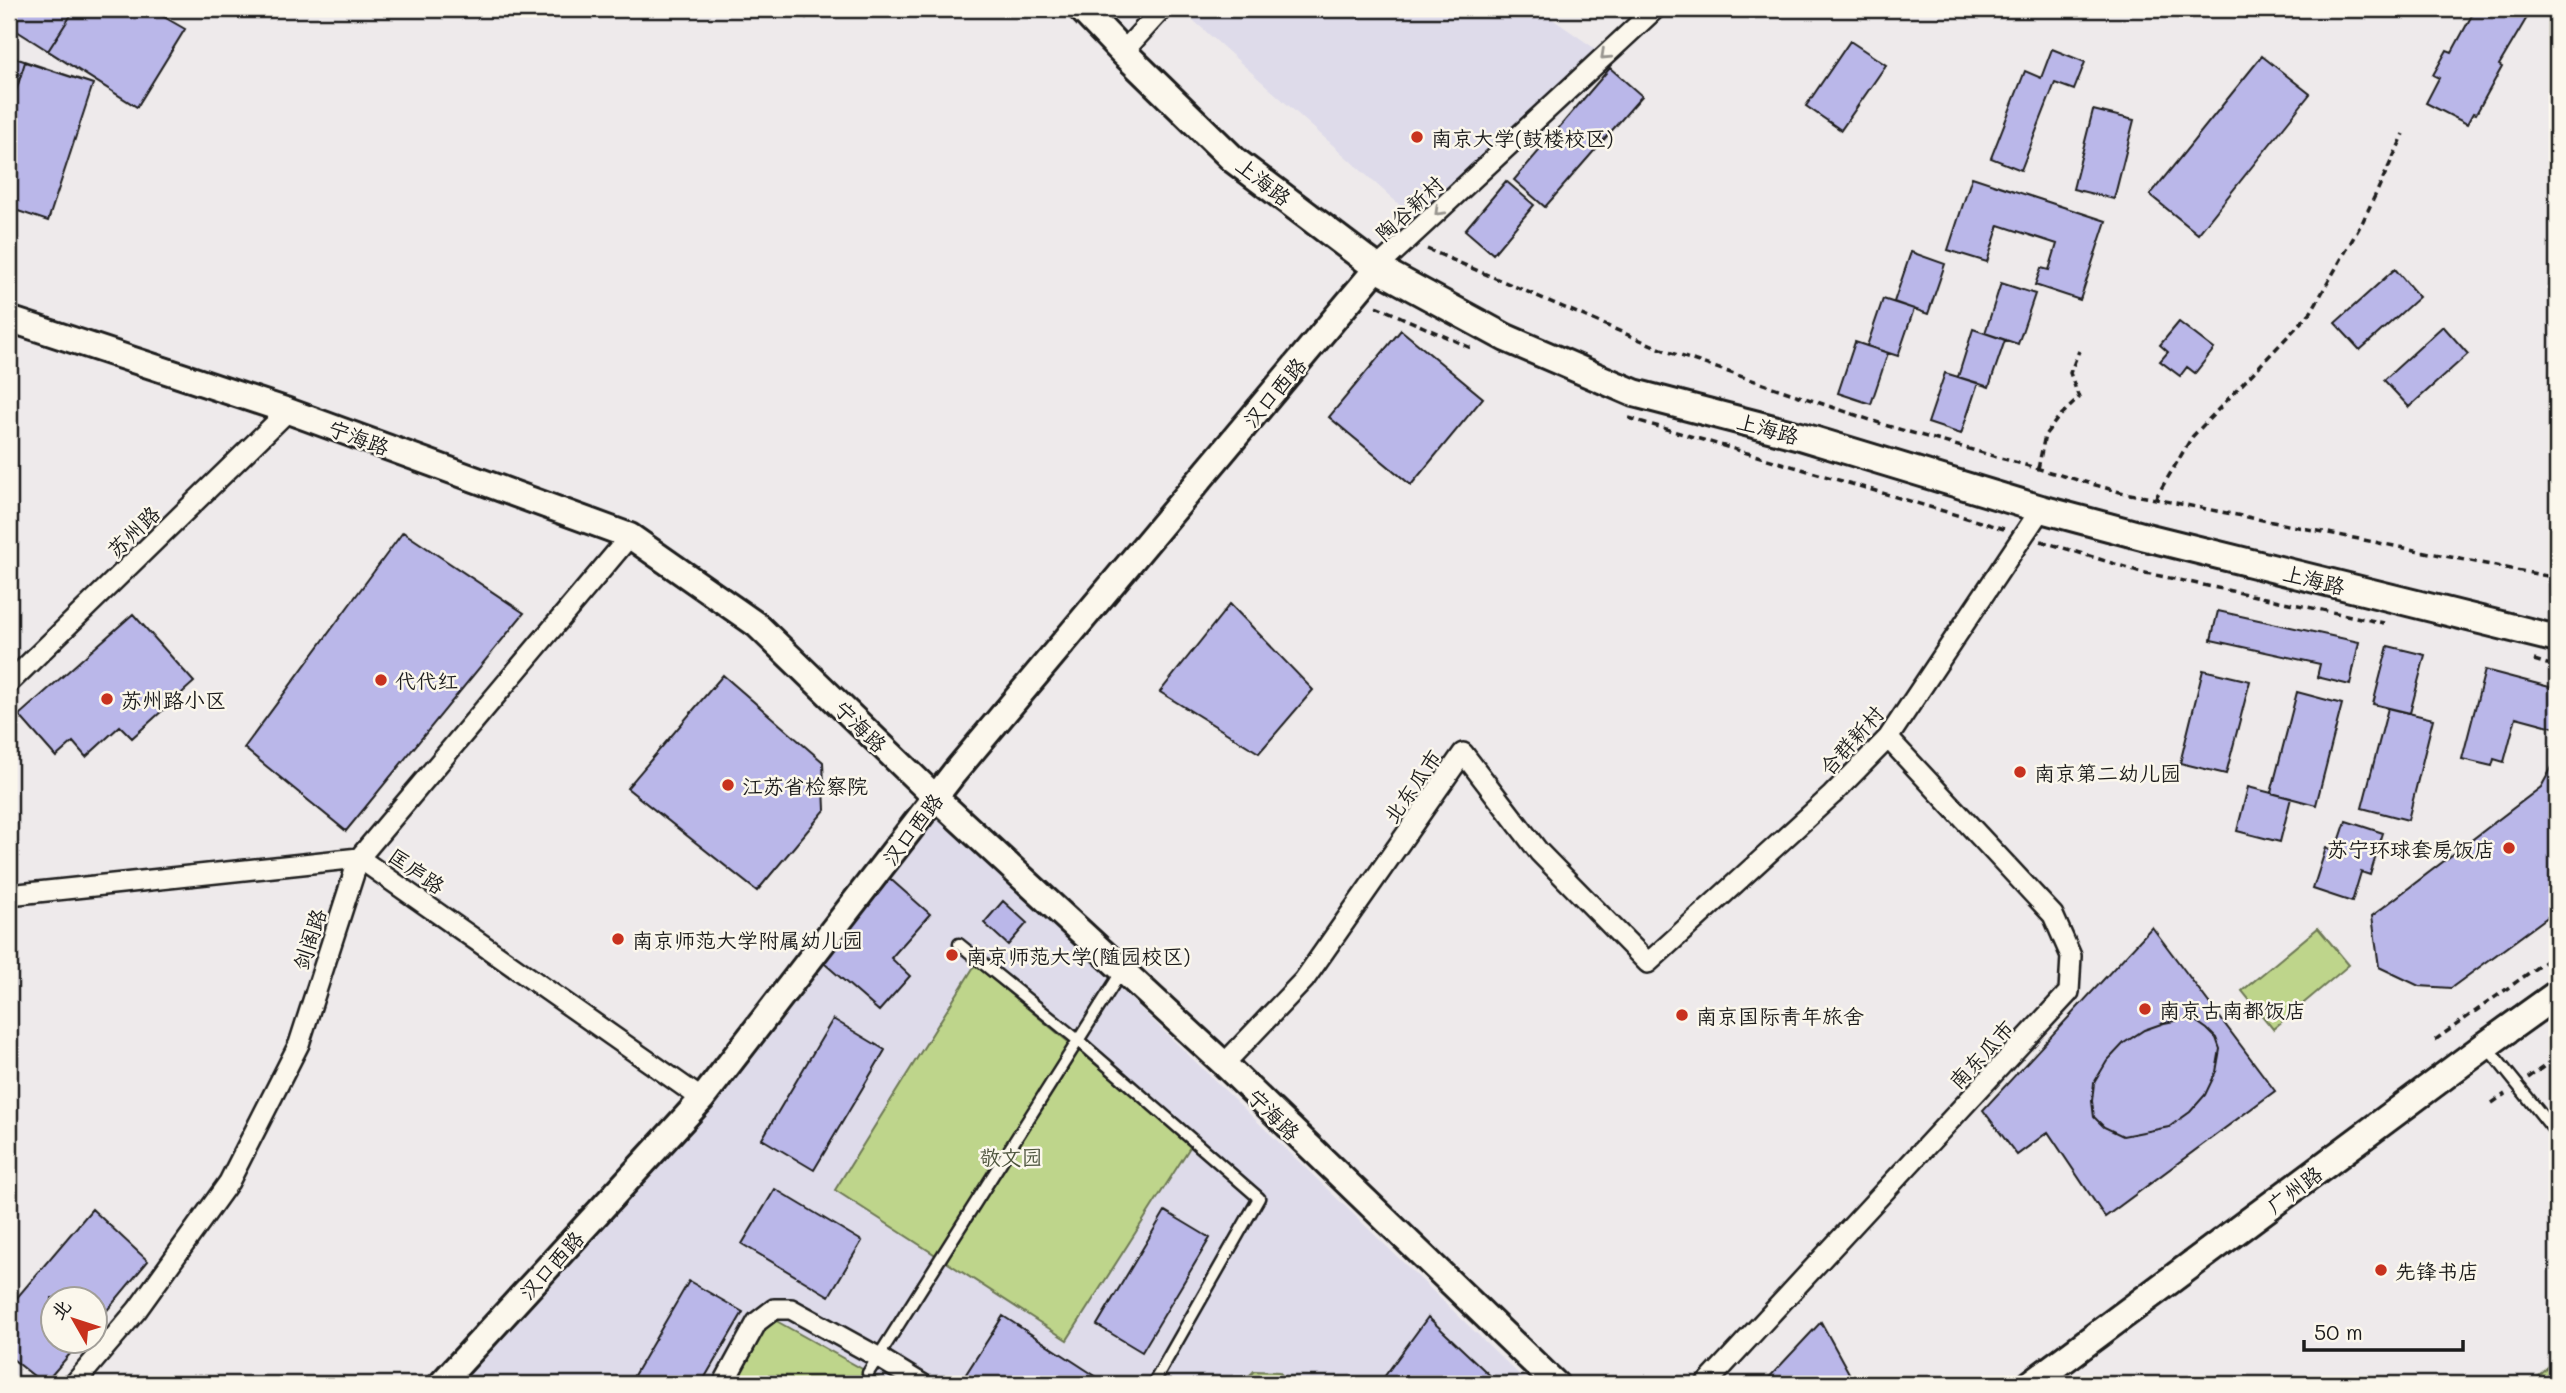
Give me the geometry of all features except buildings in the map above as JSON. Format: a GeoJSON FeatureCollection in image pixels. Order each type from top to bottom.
{"type":"FeatureCollection","features":[{"type":"Feature","properties":{"kind":"main road","name":"上海路"},"geometry":{"type":"LineString","coordinates":[[1082,9],[1234,160],[1377,268],[1506,338],[1634,393],[1800,436],[2042,509],[2160,541],[2557,639]]}},
{"type":"Feature","properties":{"kind":"main road","name":"广州路"},"geometry":{"type":"LineString","coordinates":[[2031,1384],[2557,994]]}},
{"type":"Feature","properties":{"kind":"street"},"geometry":{"type":"LineString","coordinates":[[1123,52],[1162,9]]}},
{"type":"Feature","properties":{"kind":"street","name":"陶谷新村"},"geometry":{"type":"LineString","coordinates":[[1377,268],[1655,9]]}},
{"type":"Feature","properties":{"kind":"street","name":"汉口西路"},"geometry":{"type":"LineString","coordinates":[[441,1384],[702,1099],[954,773],[1377,268]]}},
{"type":"Feature","properties":{"kind":"street","name":"宁海路"},"geometry":{"type":"LineString","coordinates":[[9,320],[288,411],[629,536],[757,625],[936,798],[1224,1064],[1556,1384]]}},
{"type":"Feature","properties":{"kind":"street","name":"苏州路"},"geometry":{"type":"LineString","coordinates":[[9,682],[288,411]]}},
{"type":"Feature","properties":{"kind":"street","name":"合群新村"},"geometry":{"type":"LineString","coordinates":[[1648,963],[1832,795],[1888,738],[2042,509]]}},
{"type":"Feature","properties":{"kind":"street","name":"剑阁路"},"geometry":{"type":"LineString","coordinates":[[74,1384],[137,1310],[229,1182],[299,1044],[359,858],[629,536]]}},
{"type":"Feature","properties":{"kind":"street","name":"南东瓜市"},"geometry":{"type":"LineString","coordinates":[[1706,1384],[2069,992],[2071,956],[2053,915],[1888,738]]}},
{"type":"Feature","properties":{"kind":"street","name":"北东瓜市"},"geometry":{"type":"LineString","coordinates":[[1224,1064],[1304,980],[1463,753],[1539,852],[1648,963]]}},
{"type":"Feature","properties":{"kind":"street","name":"匡庐路"},"geometry":{"type":"LineString","coordinates":[[9,895],[359,858],[702,1099]]}},
{"type":"Feature","properties":{"kind":"street"},"geometry":{"type":"LineString","coordinates":[[723,1384],[757,1322],[774,1309],[790,1310],[873,1365],[922,1384]]}},
{"type":"Feature","properties":{"kind":"lane"},"geometry":{"type":"LineString","coordinates":[[959,944],[1079,1041],[1259,1198],[1153,1384]]}},
{"type":"Feature","properties":{"kind":"lane"},"geometry":{"type":"LineString","coordinates":[[873,1365],[1123,971]]}},
{"type":"Feature","properties":{"kind":"lane"},"geometry":{"type":"LineString","coordinates":[[2486,1045],[2557,1133]]}},
{"type":"Feature","properties":{"kind":"path"},"geometry":{"type":"LineString","coordinates":[[2155,499],[2192,437],[2311,312],[2363,221],[2404,134]]}},
{"type":"Feature","properties":{"kind":"path"},"geometry":{"type":"LineString","coordinates":[[1408,241],[1666,351],[1888,426],[2120,492],[2557,578]]}},
{"type":"Feature","properties":{"kind":"path"},"geometry":{"type":"LineString","coordinates":[[2038,469],[2045,435],[2079,398],[2070,373],[2079,351]]}},
{"type":"Feature","properties":{"kind":"path"},"geometry":{"type":"LineString","coordinates":[[2435,1040],[2557,953]]}},
{"type":"Feature","properties":{"kind":"shaded area","name":"南京大学(鼓楼校区)"},"geometry":{"type":"Polygon","coordinates":[[[1202,9],[1538,9],[1597,50],[1422,225],[1193,20],[1202,9]]]}},
{"type":"Feature","properties":{"kind":"shaded area","name":"南京师范大学(随园校区)"},"geometry":{"type":"Polygon","coordinates":[[[935,810],[1529,1384],[452,1384],[935,810]]]}},
{"type":"Feature","properties":{"kind":"green space"},"geometry":{"type":"Polygon","coordinates":[[[2318,928],[2349,965],[2273,1029],[2242,991],[2318,928]]]}},
{"type":"Feature","properties":{"kind":"green space","name":"敬文园"},"geometry":{"type":"Polygon","coordinates":[[[975,965],[1192,1144],[1067,1340],[835,1190],[975,965]]]}},
{"type":"Feature","properties":{"kind":"green space"},"geometry":{"type":"Polygon","coordinates":[[[771,1318],[889,1384],[732,1384],[771,1318]]]}},
{"type":"Feature","properties":{"kind":"green space"},"geometry":{"type":"Polygon","coordinates":[[[2557,1359],[2557,1384],[2531,1384],[2557,1359]]]}},
{"type":"Feature","properties":{"kind":"green space"},"geometry":{"type":"Polygon","coordinates":[[[1254,1371],[1279,1372],[1290,1384],[1241,1384],[1254,1371]]]}},
{"type":"Feature","properties":{"kind":"place","name":"南京大学(鼓楼校区)"},"geometry":{"type":"Point","coordinates":[1417,137]}},
{"type":"Feature","properties":{"kind":"place","name":"代代红"},"geometry":{"type":"Point","coordinates":[381,680]}},
{"type":"Feature","properties":{"kind":"place","name":"苏州路小区"},"geometry":{"type":"Point","coordinates":[107,699]}},
{"type":"Feature","properties":{"kind":"place","name":"南京第二幼儿园"},"geometry":{"type":"Point","coordinates":[2020,772]}},
{"type":"Feature","properties":{"kind":"place","name":"江苏省检察院"},"geometry":{"type":"Point","coordinates":[728,785]}},
{"type":"Feature","properties":{"kind":"place","name":"苏宁环球套房饭店"},"geometry":{"type":"Point","coordinates":[2509,848]}},
{"type":"Feature","properties":{"kind":"place","name":"南京师范大学附属幼儿园"},"geometry":{"type":"Point","coordinates":[618,939]}},
{"type":"Feature","properties":{"kind":"place","name":"南京师范大学(随园校区)"},"geometry":{"type":"Point","coordinates":[952,955]}},
{"type":"Feature","properties":{"kind":"place","name":"南京古南都饭店"},"geometry":{"type":"Point","coordinates":[2145,1009]}},
{"type":"Feature","properties":{"kind":"place","name":"南京国际青年旅舍"},"geometry":{"type":"Point","coordinates":[1682,1015]}},
{"type":"Feature","properties":{"kind":"place","name":"先锋书店"},"geometry":{"type":"Point","coordinates":[2381,1270]}}]}
